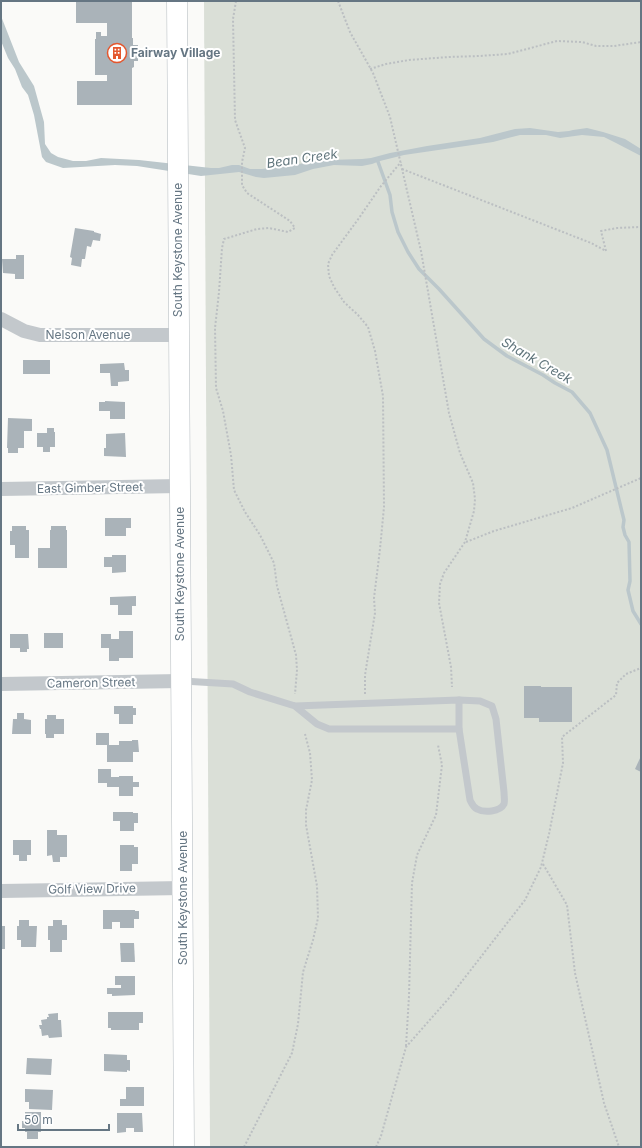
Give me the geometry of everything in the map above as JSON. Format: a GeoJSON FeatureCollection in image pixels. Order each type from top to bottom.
{"type":"FeatureCollection","features":[{"type":"Feature","properties":{"kind":"main road","name":"South Keystone Avenue"},"geometry":{"type":"LineString","coordinates":[[177,1],[184,1147]]}},
{"type":"Feature","properties":{"kind":"street","name":"Nelson Avenue"},"geometry":{"type":"LineString","coordinates":[[1,319],[24,331],[40,335],[179,335]]}},
{"type":"Feature","properties":{"kind":"street","name":"East Gimber Street"},"geometry":{"type":"LineString","coordinates":[[1,489],[180,486]]}},
{"type":"Feature","properties":{"kind":"street","name":"Cameron Street"},"geometry":{"type":"LineString","coordinates":[[1,684],[181,681]]}},
{"type":"Feature","properties":{"kind":"street","name":"Golf View Drive"},"geometry":{"type":"LineString","coordinates":[[1,891],[182,888]]}},
{"type":"Feature","properties":{"kind":"lane"},"geometry":{"type":"LineString","coordinates":[[181,681],[233,684],[250,692],[295,706],[460,700],[480,701],[492,706],[496,719],[504,803],[501,808],[493,811],[479,811],[473,806],[470,800],[460,729],[460,700]]}},
{"type":"Feature","properties":{"kind":"lane"},"geometry":{"type":"LineString","coordinates":[[295,706],[317,724],[330,729],[460,729]]}},
{"type":"Feature","properties":{"kind":"path"},"geometry":{"type":"LineString","coordinates":[[236,1],[233,19],[235,120],[245,148],[242,162],[242,184],[246,193],[290,221],[294,228],[288,232],[269,228],[257,229],[224,239],[214,328],[216,388],[223,411],[234,490],[274,563],[277,586],[296,655],[297,670],[295,694]]}},
{"type":"Feature","properties":{"kind":"path"},"geometry":{"type":"LineString","coordinates":[[338,1],[350,32],[370,69],[390,117],[424,264],[449,413],[460,453],[473,482],[475,499],[474,511],[465,542],[444,573],[440,584],[439,603],[451,667],[452,688]]}},
{"type":"Feature","properties":{"kind":"path"},"geometry":{"type":"LineString","coordinates":[[370,69],[408,60],[508,54],[557,41],[582,42],[596,46],[614,46],[641,42]]}},
{"type":"Feature","properties":{"kind":"path"},"geometry":{"type":"LineString","coordinates":[[365,696],[365,675],[375,613],[374,598],[384,507],[383,396],[375,351],[368,327],[344,302],[337,292],[329,276],[328,264],[332,255],[400,162]]}},
{"type":"Feature","properties":{"kind":"path"},"geometry":{"type":"LineString","coordinates":[[402,169],[591,243],[606,251],[601,232],[617,228],[641,227]]}},
{"type":"Feature","properties":{"kind":"path"},"geometry":{"type":"LineString","coordinates":[[465,542],[494,531],[572,508],[641,478]]}},
{"type":"Feature","properties":{"kind":"path"},"geometry":{"type":"LineString","coordinates":[[406,1047],[449,998],[525,900],[541,867],[549,834],[563,763],[562,737],[616,695],[617,683],[626,674],[641,668]]}},
{"type":"Feature","properties":{"kind":"path"},"geometry":{"type":"LineString","coordinates":[[244,1147],[292,1053],[298,1024],[303,972],[318,918],[317,886],[306,825],[306,810],[312,780],[310,753],[304,734]]}},
{"type":"Feature","properties":{"kind":"path"},"geometry":{"type":"LineString","coordinates":[[376,1147],[381,1136],[406,1047],[410,996],[412,883],[417,855],[436,815],[442,766],[438,745]]}},
{"type":"Feature","properties":{"kind":"path"},"geometry":{"type":"LineString","coordinates":[[542,863],[567,905],[575,974],[604,1103],[619,1147]]}},
{"type":"Feature","properties":{"kind":"shaded area"},"geometry":{"type":"Polygon","coordinates":[[[204,1],[641,1],[641,1147],[210,1147],[204,1]]]}},
{"type":"Feature","properties":{"kind":"shaded area"},"geometry":{"type":"Polygon","coordinates":[[[1,16],[19,62],[34,86],[44,122],[45,144],[51,153],[58,157],[73,161],[86,161],[101,158],[139,160],[211,168],[239,165],[250,169],[262,169],[328,160],[371,158],[427,146],[480,138],[515,129],[530,128],[558,132],[587,128],[603,132],[625,139],[641,149],[641,156],[604,137],[582,135],[560,138],[546,135],[520,135],[493,142],[404,155],[362,166],[334,165],[313,169],[295,175],[264,178],[239,172],[201,176],[137,166],[115,165],[63,168],[46,162],[42,157],[34,115],[28,95],[22,87],[1,41],[1,16]]]}},
{"type":"Feature","properties":{"kind":"building","name":"Fairway Village"},"geometry":{"type":"Polygon","coordinates":[[[76,1],[132,1],[132,38],[133,45],[138,45],[138,61],[134,61],[134,67],[132,68],[132,105],[77,105],[77,81],[107,81],[107,75],[95,75],[95,39],[96,32],[101,32],[101,36],[107,36],[107,23],[76,23],[76,1]]]}},
{"type":"Feature","properties":{"kind":"building"},"geometry":{"type":"Polygon","coordinates":[[[75,228],[94,231],[101,234],[100,241],[93,240],[91,247],[87,246],[85,259],[82,259],[81,267],[71,265],[72,258],[70,257],[75,228]]]}},
{"type":"Feature","properties":{"kind":"building"},"geometry":{"type":"Polygon","coordinates":[[[16,255],[24,255],[24,279],[15,279],[15,274],[3,273],[2,259],[16,259],[16,255]]]}},
{"type":"Feature","properties":{"kind":"building"},"geometry":{"type":"Polygon","coordinates":[[[23,360],[50,360],[50,374],[23,374],[23,360]]]}},
{"type":"Feature","properties":{"kind":"building"},"geometry":{"type":"Polygon","coordinates":[[[124,363],[125,370],[129,370],[129,381],[118,382],[118,386],[111,386],[110,373],[100,373],[100,364],[124,363]]]}},
{"type":"Feature","properties":{"kind":"building"},"geometry":{"type":"Polygon","coordinates":[[[99,402],[125,402],[125,419],[110,419],[110,411],[99,411],[99,402]]]}},
{"type":"Feature","properties":{"kind":"building"},"geometry":{"type":"Polygon","coordinates":[[[8,418],[32,419],[32,431],[24,431],[24,448],[18,448],[18,453],[8,453],[8,418]]]}},
{"type":"Feature","properties":{"kind":"building"},"geometry":{"type":"Polygon","coordinates":[[[47,428],[54,428],[55,447],[50,447],[50,452],[43,452],[43,447],[37,447],[37,433],[47,433],[47,428]]]}},
{"type":"Feature","properties":{"kind":"building"},"geometry":{"type":"Polygon","coordinates":[[[125,433],[126,457],[104,456],[104,448],[106,448],[106,434],[125,433]]]}},
{"type":"Feature","properties":{"kind":"building"},"geometry":{"type":"Polygon","coordinates":[[[105,518],[131,518],[131,528],[126,528],[126,536],[105,536],[105,518]]]}},
{"type":"Feature","properties":{"kind":"building"},"geometry":{"type":"Polygon","coordinates":[[[12,526],[26,526],[26,530],[29,530],[29,558],[15,558],[15,545],[10,545],[10,531],[12,531],[12,526]]]}},
{"type":"Feature","properties":{"kind":"building"},"geometry":{"type":"Polygon","coordinates":[[[51,526],[66,526],[67,568],[38,568],[38,548],[50,548],[51,526]]]}},
{"type":"Feature","properties":{"kind":"building"},"geometry":{"type":"Polygon","coordinates":[[[112,555],[126,555],[126,572],[112,573],[112,567],[104,567],[104,557],[112,557],[112,555]]]}},
{"type":"Feature","properties":{"kind":"building"},"geometry":{"type":"Polygon","coordinates":[[[136,596],[136,606],[132,606],[132,615],[118,615],[118,605],[110,605],[110,597],[136,596]]]}},
{"type":"Feature","properties":{"kind":"building"},"geometry":{"type":"Polygon","coordinates":[[[119,631],[133,631],[133,658],[119,658],[119,661],[109,661],[109,648],[101,648],[101,634],[111,634],[111,639],[119,639],[119,631]]]}},
{"type":"Feature","properties":{"kind":"building"},"geometry":{"type":"Polygon","coordinates":[[[44,633],[63,633],[63,648],[44,648],[44,633]]]}},
{"type":"Feature","properties":{"kind":"building"},"geometry":{"type":"Polygon","coordinates":[[[10,634],[28,634],[29,649],[27,649],[27,652],[20,652],[20,648],[10,648],[10,634]]]}},
{"type":"Feature","properties":{"kind":"building"},"geometry":{"type":"Polygon","coordinates":[[[524,686],[572,687],[572,722],[539,722],[539,718],[524,718],[524,686]]]}},
{"type":"Feature","properties":{"kind":"building"},"geometry":{"type":"Polygon","coordinates":[[[114,706],[133,706],[133,708],[136,708],[136,715],[133,715],[133,724],[119,724],[119,714],[114,714],[114,706]]]}},
{"type":"Feature","properties":{"kind":"building"},"geometry":{"type":"Polygon","coordinates":[[[17,713],[24,713],[24,719],[31,720],[31,734],[12,734],[13,719],[17,719],[17,713]]]}},
{"type":"Feature","properties":{"kind":"building"},"geometry":{"type":"Polygon","coordinates":[[[47,715],[56,715],[56,719],[64,719],[64,734],[54,734],[54,738],[46,738],[45,719],[47,719],[47,715]]]}},
{"type":"Feature","properties":{"kind":"building"},"geometry":{"type":"Polygon","coordinates":[[[96,733],[109,733],[109,745],[119,745],[119,741],[138,740],[139,752],[133,752],[133,762],[107,762],[107,745],[96,745],[96,733]]]}},
{"type":"Feature","properties":{"kind":"building"},"geometry":{"type":"Polygon","coordinates":[[[641,756],[641,772],[635,769],[641,756]]]}},
{"type":"Feature","properties":{"kind":"building"},"geometry":{"type":"Polygon","coordinates":[[[98,769],[111,769],[111,777],[133,776],[133,782],[139,782],[139,787],[133,787],[133,796],[119,796],[119,787],[107,787],[107,783],[98,783],[98,769]]]}},
{"type":"Feature","properties":{"kind":"building"},"geometry":{"type":"Polygon","coordinates":[[[113,812],[138,813],[138,823],[134,823],[134,831],[120,831],[120,821],[113,821],[113,812]]]}},
{"type":"Feature","properties":{"kind":"building"},"geometry":{"type":"Polygon","coordinates":[[[47,830],[57,830],[57,835],[67,835],[67,857],[60,857],[60,862],[53,862],[52,855],[47,856],[47,830]]]}},
{"type":"Feature","properties":{"kind":"building"},"geometry":{"type":"Polygon","coordinates":[[[13,840],[31,840],[31,855],[27,855],[27,861],[19,861],[19,855],[13,855],[13,840]]]}},
{"type":"Feature","properties":{"kind":"building"},"geometry":{"type":"Polygon","coordinates":[[[120,845],[134,845],[134,847],[138,847],[138,864],[132,864],[132,871],[120,871],[120,845]]]}},
{"type":"Feature","properties":{"kind":"building"},"geometry":{"type":"Polygon","coordinates":[[[103,910],[139,911],[139,919],[134,919],[134,928],[120,928],[120,922],[112,922],[112,929],[103,929],[103,910]]]}},
{"type":"Feature","properties":{"kind":"building"},"geometry":{"type":"Polygon","coordinates":[[[19,920],[29,920],[29,926],[37,926],[36,947],[21,947],[21,940],[17,940],[17,926],[19,926],[19,920]]]}},
{"type":"Feature","properties":{"kind":"building"},"geometry":{"type":"Polygon","coordinates":[[[53,920],[62,920],[62,925],[67,925],[67,940],[62,940],[62,952],[50,952],[48,926],[53,926],[53,920]]]}},
{"type":"Feature","properties":{"kind":"building"},"geometry":{"type":"Polygon","coordinates":[[[1,926],[5,926],[5,949],[1,949],[1,926]]]}},
{"type":"Feature","properties":{"kind":"building"},"geometry":{"type":"Polygon","coordinates":[[[120,943],[134,943],[135,962],[121,962],[120,943]]]}},
{"type":"Feature","properties":{"kind":"building"},"geometry":{"type":"Polygon","coordinates":[[[115,976],[135,976],[135,995],[112,996],[112,994],[107,994],[107,988],[121,988],[121,985],[115,985],[115,976]]]}},
{"type":"Feature","properties":{"kind":"building"},"geometry":{"type":"Polygon","coordinates":[[[108,1012],[143,1012],[143,1023],[139,1023],[139,1030],[111,1030],[111,1028],[108,1028],[108,1012]]]}},
{"type":"Feature","properties":{"kind":"building"},"geometry":{"type":"Polygon","coordinates":[[[58,1013],[58,1020],[61,1020],[62,1037],[49,1038],[48,1035],[42,1036],[39,1025],[42,1025],[41,1020],[47,1019],[47,1017],[49,1017],[48,1014],[58,1013]]]}},
{"type":"Feature","properties":{"kind":"building"},"geometry":{"type":"Polygon","coordinates":[[[104,1054],[127,1055],[127,1060],[130,1060],[130,1071],[104,1071],[104,1054]]]}},
{"type":"Feature","properties":{"kind":"building"},"geometry":{"type":"Polygon","coordinates":[[[27,1058],[52,1059],[51,1075],[26,1074],[27,1058]]]}},
{"type":"Feature","properties":{"kind":"building"},"geometry":{"type":"Polygon","coordinates":[[[126,1087],[144,1087],[144,1106],[120,1106],[120,1099],[126,1099],[126,1087]]]}},
{"type":"Feature","properties":{"kind":"building"},"geometry":{"type":"Polygon","coordinates":[[[25,1089],[53,1090],[52,1110],[29,1109],[29,1102],[25,1102],[25,1089]]]}},
{"type":"Feature","properties":{"kind":"building"},"geometry":{"type":"Polygon","coordinates":[[[25,1112],[41,1112],[41,1132],[38,1132],[38,1139],[27,1139],[27,1132],[25,1132],[25,1128],[22,1128],[22,1121],[25,1121],[25,1112]]]}},
{"type":"Feature","properties":{"kind":"building"},"geometry":{"type":"Polygon","coordinates":[[[117,1113],[142,1113],[143,1132],[134,1132],[134,1128],[126,1128],[126,1132],[117,1133],[117,1113]]]}},
{"type":"Feature","properties":{"kind":"waterway","name":"Shank Creek"},"geometry":{"type":"LineString","coordinates":[[377,159],[390,195],[392,212],[398,232],[419,269],[484,339],[507,356],[572,392],[590,413],[607,450],[624,520],[623,527],[629,542],[630,581],[628,590],[633,611],[641,624]]}},
{"type":"Feature","properties":{"kind":"place","name":"Fairway Village"},"geometry":{"type":"Point","coordinates":[117,53]}},
{"type":"Feature","properties":{"kind":"water label","name":"Bean Creek"},"geometry":{"type":"Point","coordinates":[302,158]}}]}
